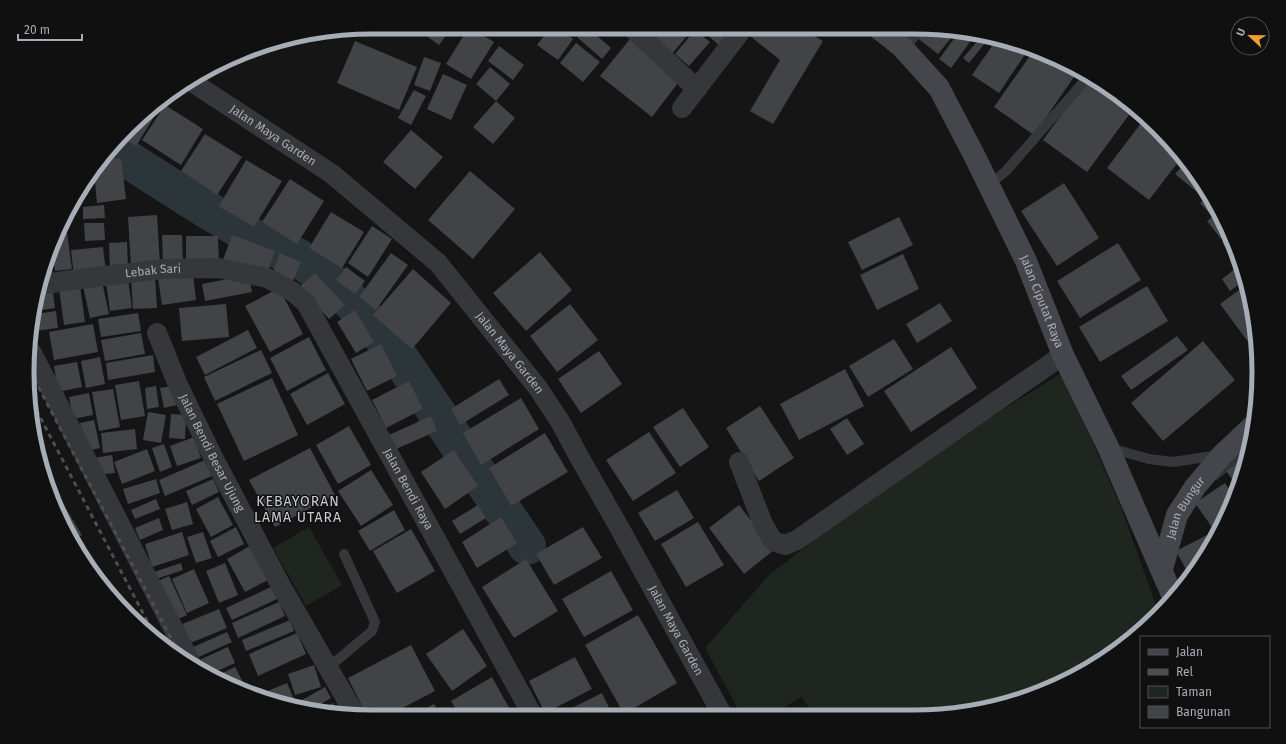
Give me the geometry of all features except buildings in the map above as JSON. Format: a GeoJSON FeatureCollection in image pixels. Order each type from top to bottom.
{"type":"FeatureCollection","features":[{"type":"Feature","properties":{"kind":"main road","name":"Jalan Ciputat Raya"},"geometry":{"type":"LineString","coordinates":[[886,34],[901,46],[939,88],[989,185],[1026,261],[1063,354],[1108,447],[1171,592]]}},
{"type":"Feature","properties":{"kind":"main road","name":"Jalan Bungur"},"geometry":{"type":"LineString","coordinates":[[1162,569],[1178,516],[1195,487],[1222,455],[1247,432]]}},
{"type":"Feature","properties":{"kind":"street"},"geometry":{"type":"LineString","coordinates":[[638,34],[697,89]]}},
{"type":"Feature","properties":{"kind":"street"},"geometry":{"type":"LineString","coordinates":[[682,108],[739,34]]}},
{"type":"Feature","properties":{"kind":"street"},"geometry":{"type":"LineString","coordinates":[[901,46],[910,34]]}},
{"type":"Feature","properties":{"kind":"street","name":"Jalan Maya Garden"},"geometry":{"type":"LineString","coordinates":[[195,84],[332,174],[438,263],[538,388],[561,423],[720,710]]}},
{"type":"Feature","properties":{"kind":"street","name":"Lebak Sari"},"geometry":{"type":"LineString","coordinates":[[46,284],[163,269],[219,268],[267,278]]}},
{"type":"Feature","properties":{"kind":"street","name":"Jalan Bendi Raya"},"geometry":{"type":"LineString","coordinates":[[267,278],[292,291],[306,303],[530,710]]}},
{"type":"Feature","properties":{"kind":"street","name":"Jalan Bendi Besar Ujung"},"geometry":{"type":"LineString","coordinates":[[157,333],[178,386],[214,457],[281,586],[352,709]]}},
{"type":"Feature","properties":{"kind":"street"},"geometry":{"type":"LineString","coordinates":[[739,462],[762,524],[773,541],[785,545],[803,536],[1063,354]]}},
{"type":"Feature","properties":{"kind":"street"},"geometry":{"type":"LineString","coordinates":[[35,358],[187,655]]}},
{"type":"Feature","properties":{"kind":"lane"},"geometry":{"type":"LineString","coordinates":[[989,185],[1006,171],[1085,80]]}},
{"type":"Feature","properties":{"kind":"lane","name":"Jalan Bungur"},"geometry":{"type":"LineString","coordinates":[[1108,447],[1149,459],[1173,462],[1222,455]]}},
{"type":"Feature","properties":{"kind":"lane"},"geometry":{"type":"LineString","coordinates":[[328,668],[372,631],[375,622],[344,554]]}},
{"type":"Feature","properties":{"kind":"green space"},"geometry":{"type":"Polygon","coordinates":[[[1062,373],[1121,507],[1157,607],[1120,640],[1083,665],[1023,692],[980,704],[914,710],[811,710],[801,697],[780,710],[739,710],[705,648],[769,575],[909,468],[1062,373]]]}},
{"type":"Feature","properties":{"kind":"green space"},"geometry":{"type":"Polygon","coordinates":[[[309,527],[342,585],[306,606],[273,548],[309,527]]]}},
{"type":"Feature","properties":{"kind":"waterway"},"geometry":{"type":"LineString","coordinates":[[116,152],[267,246],[296,256],[340,289],[397,354],[527,546]]}},
{"type":"Feature","properties":{"kind":"waterway"},"geometry":{"type":"LineString","coordinates":[[1216,477],[1241,457]]}},
{"type":"Feature","properties":{"kind":"railway"},"geometry":{"type":"LineString","coordinates":[[34,379],[176,647]]}},
{"type":"Feature","properties":{"kind":"railway"},"geometry":{"type":"LineString","coordinates":[[36,410],[150,627]]}},
{"type":"Feature","properties":{"kind":"district","name":"KEBAYORAN LAMA UTARA"},"geometry":{"type":"Point","coordinates":[298,510]}}]}
